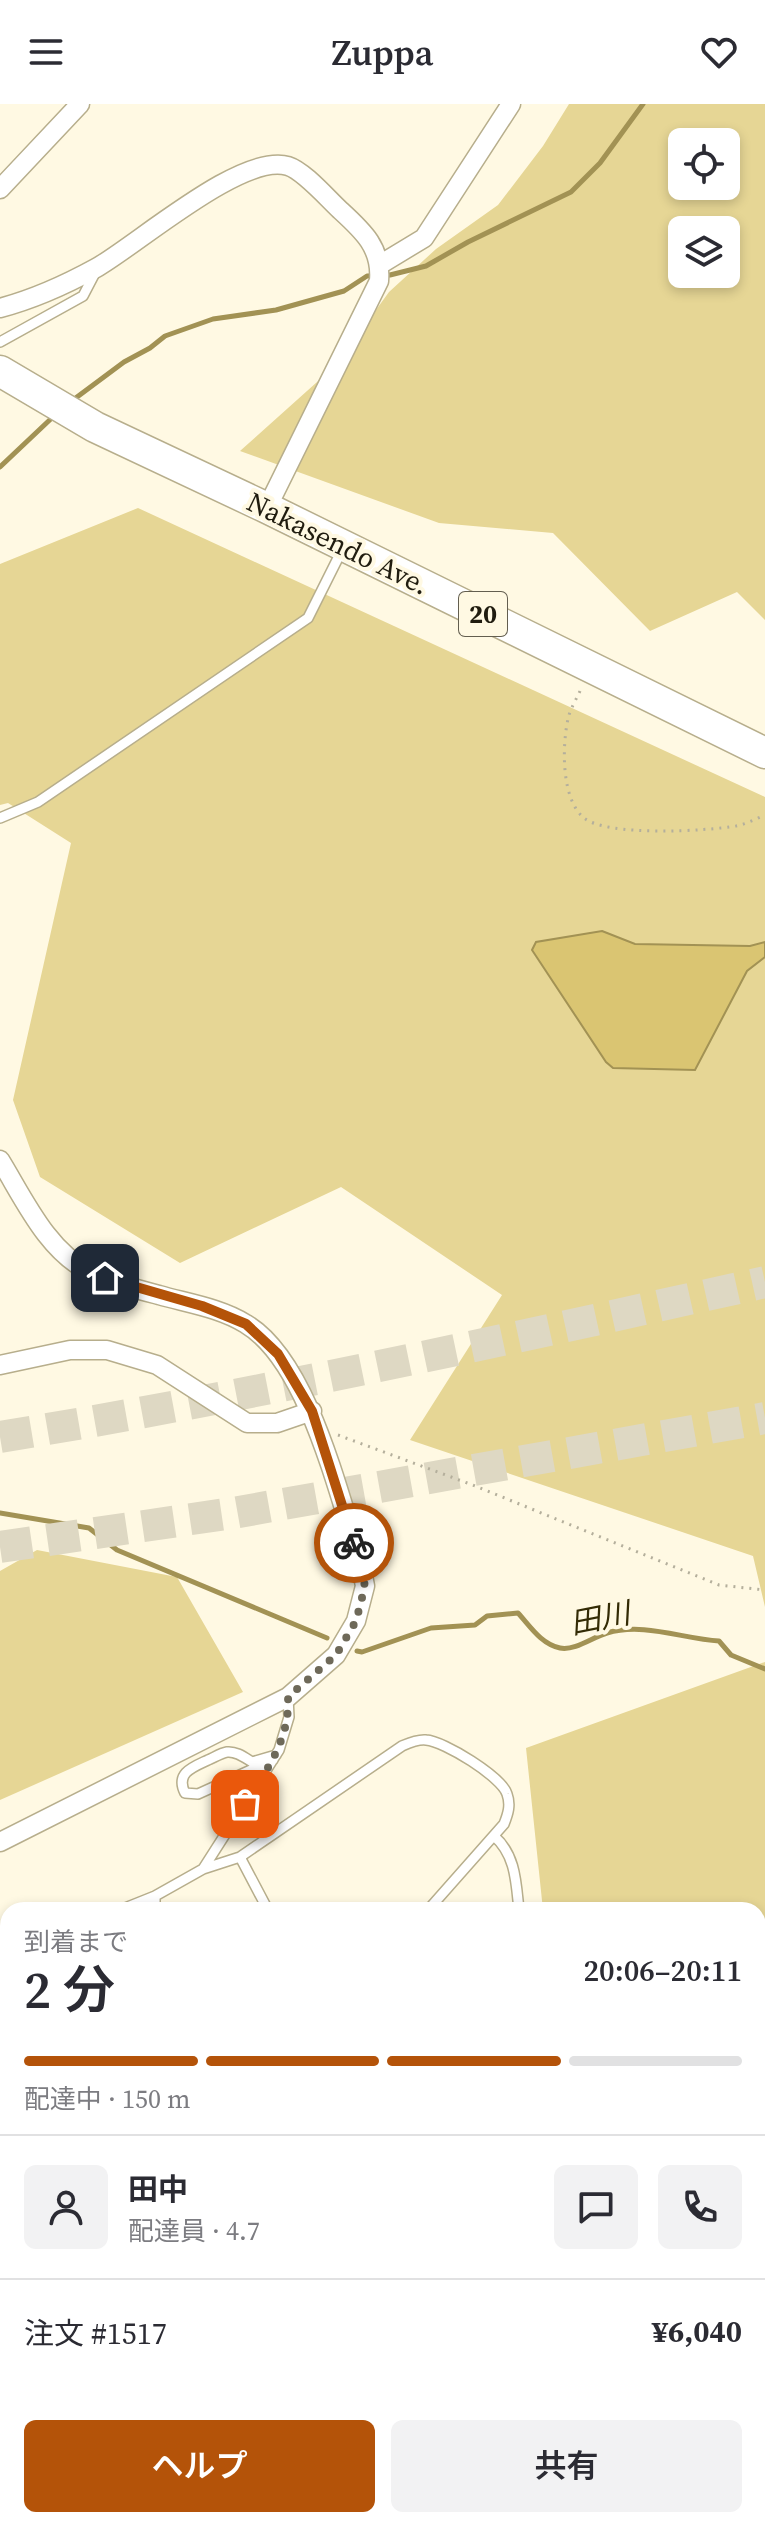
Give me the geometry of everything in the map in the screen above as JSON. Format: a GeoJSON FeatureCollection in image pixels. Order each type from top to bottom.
{"type":"FeatureCollection","features":[{"type":"Feature","properties":{"kind":"highway","name":"Nakasendo Ave."},"geometry":{"type":"LineString","coordinates":[[0,371],[95,427],[344,545],[765,753]]}},
{"type":"Feature","properties":{"kind":"street"},"geometry":{"type":"LineString","coordinates":[[0,189],[80,104]]}},
{"type":"Feature","properties":{"kind":"street"},"geometry":{"type":"LineString","coordinates":[[267,508],[380,271],[424,238],[511,104]]}},
{"type":"Feature","properties":{"kind":"street"},"geometry":{"type":"LineString","coordinates":[[0,308],[51,291],[99,267],[196,199],[263,166],[288,166],[304,176],[372,244],[380,271]]}},
{"type":"Feature","properties":{"kind":"street"},"geometry":{"type":"LineString","coordinates":[[0,1160],[45,1232],[66,1255],[88,1271],[123,1285],[202,1306],[246,1324],[278,1354],[312,1411],[360,1560],[365,1586],[356,1621],[336,1655],[288,1697],[0,1842]]}},
{"type":"Feature","properties":{"kind":"street"},"geometry":{"type":"LineString","coordinates":[[0,1365],[70,1350],[107,1350],[157,1365],[247,1423],[277,1423],[312,1411]]}},
{"type":"Feature","properties":{"kind":"lane"},"geometry":{"type":"LineString","coordinates":[[0,342],[83,296],[99,267]]}},
{"type":"Feature","properties":{"kind":"lane"},"geometry":{"type":"LineString","coordinates":[[0,818],[38,802],[308,618],[344,545]]}},
{"type":"Feature","properties":{"kind":"lane"},"geometry":{"type":"LineString","coordinates":[[203,1869],[274,1758],[289,1717],[288,1697]]}},
{"type":"Feature","properties":{"kind":"lane"},"geometry":{"type":"LineString","coordinates":[[140,1902],[203,1869],[240,1857],[402,1746],[423,1739],[442,1743],[498,1780],[507,1792],[509,1811],[504,1824],[435,1902]]}},
{"type":"Feature","properties":{"kind":"lane"},"geometry":{"type":"LineString","coordinates":[[226,1752],[239,1754],[252,1762],[274,1758],[198,1794],[185,1793],[181,1786],[182,1778],[189,1769],[226,1752]]}},
{"type":"Feature","properties":{"kind":"lane"},"geometry":{"type":"LineString","coordinates":[[494,1836],[503,1844],[513,1865],[518,1902]]}},
{"type":"Feature","properties":{"kind":"lane"},"geometry":{"type":"LineString","coordinates":[[240,1857],[264,1902]]}},
{"type":"Feature","properties":{"kind":"lane"},"geometry":{"type":"LineString","coordinates":[[155,1896],[155,1902]]}},
{"type":"Feature","properties":{"kind":"path"},"geometry":{"type":"LineString","coordinates":[[582,687],[568,717],[565,762],[569,798],[585,819],[621,829],[697,831],[740,825],[765,815]]}},
{"type":"Feature","properties":{"kind":"path"},"geometry":{"type":"LineString","coordinates":[[312,1411],[338,1435],[470,1484],[719,1585],[765,1590]]}},
{"type":"Feature","properties":{"kind":"shaded area"},"geometry":{"type":"Polygon","coordinates":[[[569,104],[765,104],[765,620],[737,592],[650,631],[553,533],[439,523],[240,451],[336,365],[389,292],[436,249],[498,205],[543,146],[569,104]]]}},
{"type":"Feature","properties":{"kind":"shaded area"},"geometry":{"type":"Polygon","coordinates":[[[138,508],[765,797],[765,1607],[753,1556],[410,1440],[502,1295],[341,1187],[180,1263],[40,1177],[13,1100],[71,843],[8,803],[0,805],[0,564],[138,508]]]}},
{"type":"Feature","properties":{"kind":"shaded area"},"geometry":{"type":"Polygon","coordinates":[[[602,931],[635,944],[750,946],[765,942],[765,957],[747,971],[695,1070],[613,1068],[532,950],[536,942],[602,931]]]}},
{"type":"Feature","properties":{"kind":"shaded area"},"geometry":{"type":"Polygon","coordinates":[[[37,1550],[177,1577],[243,1692],[0,1800],[0,1571],[37,1550]]]}},
{"type":"Feature","properties":{"kind":"shaded area"},"geometry":{"type":"Polygon","coordinates":[[[765,1662],[765,1902],[542,1902],[526,1748],[765,1662]]]}},
{"type":"Feature","properties":{"kind":"waterway"},"geometry":{"type":"LineString","coordinates":[[73,400],[165,336],[213,319],[276,310],[344,291],[367,276],[390,275],[426,266],[571,192],[600,163],[643,104]]}},
{"type":"Feature","properties":{"kind":"waterway"},"geometry":{"type":"LineString","coordinates":[[0,467],[56,414]]}},
{"type":"Feature","properties":{"kind":"waterway","name":"田川"},"geometry":{"type":"LineString","coordinates":[[0,1513],[89,1528],[117,1550],[327,1638]]}},
{"type":"Feature","properties":{"kind":"waterway","name":"田川"},"geometry":{"type":"LineString","coordinates":[[357,1651],[362,1652],[431,1628],[475,1625],[487,1616],[518,1613],[542,1639],[560,1648],[572,1647],[621,1630],[649,1630],[719,1641],[731,1655],[765,1669]]}},
{"type":"Feature","properties":{"kind":"tunnel"},"geometry":{"type":"LineString","coordinates":[[0,1437],[288,1385],[765,1282]]}},
{"type":"Feature","properties":{"kind":"tunnel"},"geometry":{"type":"LineString","coordinates":[[0,1547],[233,1513],[765,1418]]}},
{"type":"Feature","properties":{"kind":"way so far"},"geometry":{"type":"LineString","coordinates":[[245,1804],[279,1750],[289,1717],[288,1697],[336,1655],[356,1621],[365,1586],[354,1543]]}},
{"type":"Feature","properties":{"kind":"route"},"geometry":{"type":"LineString","coordinates":[[105,1278],[202,1306],[246,1324],[278,1354],[312,1411],[354,1543]]}}]}
